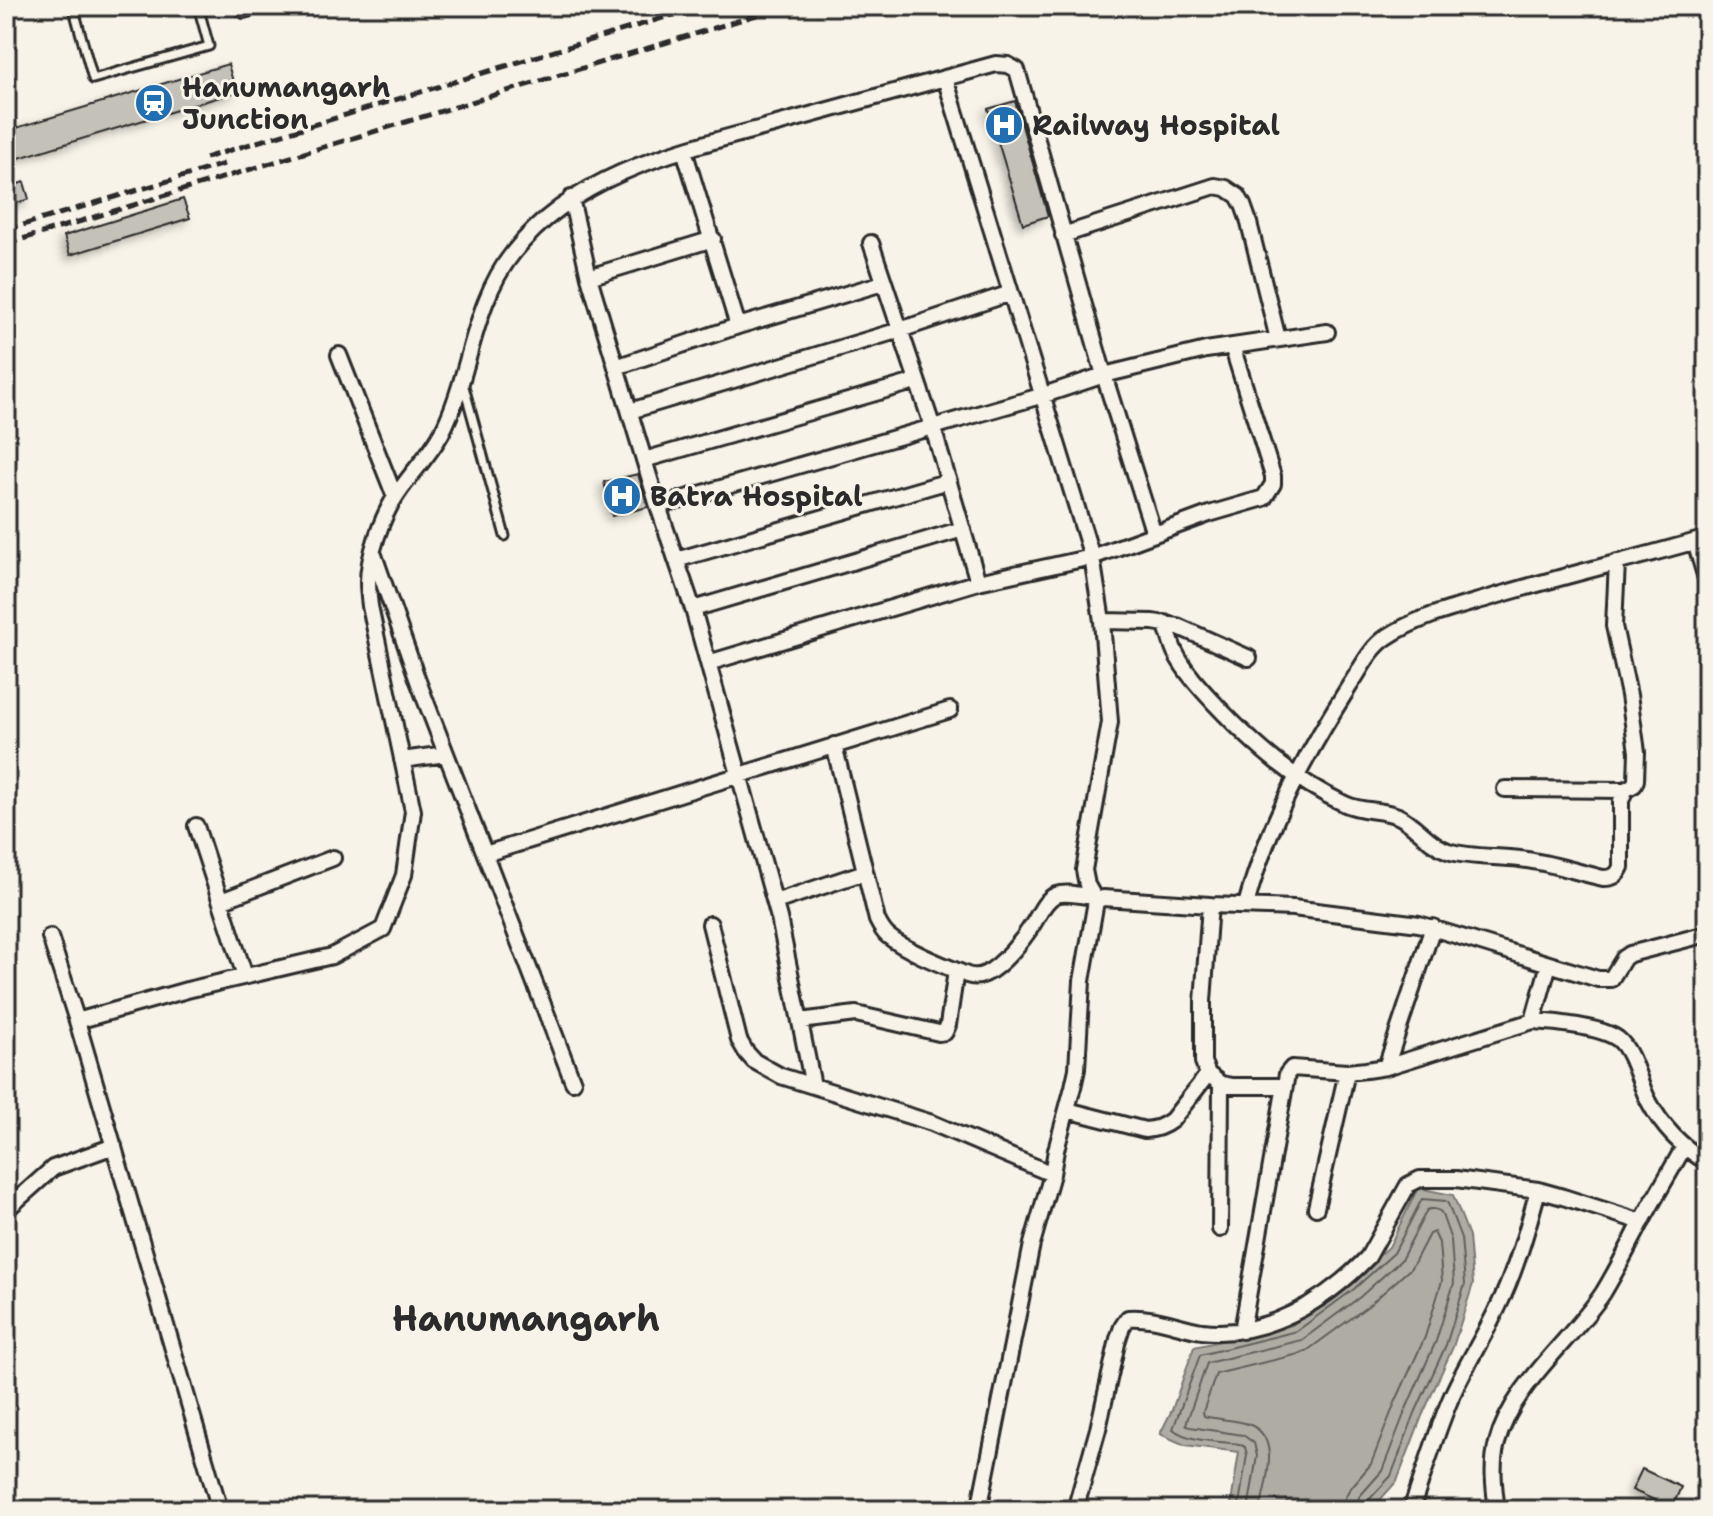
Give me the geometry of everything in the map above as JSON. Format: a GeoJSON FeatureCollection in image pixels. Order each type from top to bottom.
{"type":"FeatureCollection","features":[{"type":"Feature","properties":{"kind":"street"},"geometry":{"type":"LineString","coordinates":[[77,1021],[187,990],[332,956],[383,929],[404,875],[413,811],[370,606],[368,579],[373,552],[395,497],[442,432],[494,281],[513,253],[538,226],[571,198],[603,180],[684,150],[996,64],[1017,70],[1104,375],[1154,534]]}},
{"type":"Feature","properties":{"kind":"street"},"geometry":{"type":"LineString","coordinates":[[945,78],[1092,557],[1102,621],[1110,722],[1084,870],[1087,885],[1095,899],[1082,981],[1077,1069],[1032,1244],[979,1510]]}},
{"type":"Feature","properties":{"kind":"street"},"geometry":{"type":"LineString","coordinates":[[684,150],[738,326]]}},
{"type":"Feature","properties":{"kind":"street"},"geometry":{"type":"LineString","coordinates":[[1063,235],[1215,186],[1226,188],[1238,196],[1248,219],[1278,339]]}},
{"type":"Feature","properties":{"kind":"street"},"geometry":{"type":"LineString","coordinates":[[571,198],[589,277],[658,506],[693,609],[775,902],[813,1086]]}},
{"type":"Feature","properties":{"kind":"street"},"geometry":{"type":"LineString","coordinates":[[589,277],[713,239]]}},
{"type":"Feature","properties":{"kind":"street"},"geometry":{"type":"LineString","coordinates":[[871,243],[933,428],[978,582]]}},
{"type":"Feature","properties":{"kind":"street"},"geometry":{"type":"LineString","coordinates":[[616,367],[738,326],[883,283]]}},
{"type":"Feature","properties":{"kind":"street"},"geometry":{"type":"LineString","coordinates":[[630,411],[900,330],[1011,293]]}},
{"type":"Feature","properties":{"kind":"street"},"geometry":{"type":"LineString","coordinates":[[658,506],[933,428],[1104,375],[1206,350],[1327,332]]}},
{"type":"Feature","properties":{"kind":"street"},"geometry":{"type":"LineString","coordinates":[[708,663],[978,582],[1092,557],[1209,514],[1264,498],[1273,484],[1271,464],[1232,346]]}},
{"type":"Feature","properties":{"kind":"street"},"geometry":{"type":"LineString","coordinates":[[339,355],[395,497]]}},
{"type":"Feature","properties":{"kind":"street"},"geometry":{"type":"LineString","coordinates":[[644,460],[917,381]]}},
{"type":"Feature","properties":{"kind":"street"},"geometry":{"type":"LineString","coordinates":[[676,560],[949,481]]}},
{"type":"Feature","properties":{"kind":"street"},"geometry":{"type":"LineString","coordinates":[[693,609],[963,529]]}},
{"type":"Feature","properties":{"kind":"street"},"geometry":{"type":"LineString","coordinates":[[1246,905],[1256,866],[1283,802],[1338,704],[1384,639],[1436,614],[1543,581],[1701,540],[1707,582]]}},
{"type":"Feature","properties":{"kind":"street"},"geometry":{"type":"LineString","coordinates":[[373,552],[418,681],[573,1082]]}},
{"type":"Feature","properties":{"kind":"street"},"geometry":{"type":"LineString","coordinates":[[1505,789],[1625,790],[1634,785],[1637,752],[1614,626],[1617,562]]}},
{"type":"Feature","properties":{"kind":"street"},"geometry":{"type":"LineString","coordinates":[[1102,621],[1165,623],[1190,630],[1249,658]]}},
{"type":"Feature","properties":{"kind":"street"},"geometry":{"type":"LineString","coordinates":[[1165,623],[1175,652],[1194,679],[1251,741],[1298,778],[1348,806],[1393,814],[1407,820],[1437,846],[1448,851],[1523,859],[1612,878],[1621,867],[1621,801],[1625,790]]}},
{"type":"Feature","properties":{"kind":"street"},"geometry":{"type":"LineString","coordinates":[[485,854],[950,710]]}},
{"type":"Feature","properties":{"kind":"street"},"geometry":{"type":"LineString","coordinates":[[834,745],[882,930],[900,944],[956,971],[976,977],[994,968],[1058,894],[1095,899],[1293,908],[1433,927],[1598,979],[1611,979],[1630,954],[1707,934]]}},
{"type":"Feature","properties":{"kind":"street"},"geometry":{"type":"LineString","coordinates":[[402,760],[446,754]]}},
{"type":"Feature","properties":{"kind":"street"},"geometry":{"type":"LineString","coordinates":[[196,826],[245,976]]}},
{"type":"Feature","properties":{"kind":"street"},"geometry":{"type":"LineString","coordinates":[[221,901],[333,858]]}},
{"type":"Feature","properties":{"kind":"street"},"geometry":{"type":"LineString","coordinates":[[775,902],[865,872]]}},
{"type":"Feature","properties":{"kind":"street"},"geometry":{"type":"LineString","coordinates":[[1210,905],[1203,1001],[1203,1062],[1208,1074],[1221,1084],[1283,1086]]}},
{"type":"Feature","properties":{"kind":"street"},"geometry":{"type":"LineString","coordinates":[[710,924],[739,1040],[754,1061],[781,1076],[932,1123],[1052,1174]]}},
{"type":"Feature","properties":{"kind":"street"},"geometry":{"type":"LineString","coordinates":[[1386,1067],[1433,927]]}},
{"type":"Feature","properties":{"kind":"street"},"geometry":{"type":"LineString","coordinates":[[50,937],[220,1510]]}},
{"type":"Feature","properties":{"kind":"street"},"geometry":{"type":"LineString","coordinates":[[1533,1021],[1549,964]]}},
{"type":"Feature","properties":{"kind":"street"},"geometry":{"type":"LineString","coordinates":[[800,1021],[856,1014],[945,1032],[956,971]]}},
{"type":"Feature","properties":{"kind":"street"},"geometry":{"type":"LineString","coordinates":[[1242,1331],[1283,1086],[1292,1068],[1347,1072],[1386,1067],[1533,1021],[1568,1024],[1616,1037],[1630,1057],[1648,1101],[1669,1132],[1684,1147],[1707,1162]]}},
{"type":"Feature","properties":{"kind":"street"},"geometry":{"type":"LineString","coordinates":[[1316,1208],[1347,1072]]}},
{"type":"Feature","properties":{"kind":"street"},"geometry":{"type":"LineString","coordinates":[[1067,1110],[1145,1130],[1155,1129],[1172,1120],[1208,1074]]}},
{"type":"Feature","properties":{"kind":"street"},"geometry":{"type":"LineString","coordinates":[[1220,1229],[1221,1084]]}},
{"type":"Feature","properties":{"kind":"street"},"geometry":{"type":"LineString","coordinates":[[6,1210],[53,1168],[114,1146]]}},
{"type":"Feature","properties":{"kind":"street"},"geometry":{"type":"LineString","coordinates":[[1497,1510],[1493,1465],[1497,1442],[1507,1418],[1547,1359],[1580,1324],[1611,1280],[1684,1147]]}},
{"type":"Feature","properties":{"kind":"street"},"geometry":{"type":"LineString","coordinates":[[1075,1510],[1098,1429],[1118,1339],[1128,1318],[1142,1317],[1208,1332],[1242,1331],[1268,1325],[1340,1282],[1359,1266],[1368,1257],[1408,1185],[1420,1179],[1456,1179],[1538,1190],[1642,1222]]}},
{"type":"Feature","properties":{"kind":"street"},"geometry":{"type":"LineString","coordinates":[[1411,1510],[1451,1398],[1509,1283],[1538,1190]]}},
{"type":"Feature","properties":{"kind":"lane"},"geometry":{"type":"LineString","coordinates":[[73,6],[93,79],[209,46],[198,6]]}},
{"type":"Feature","properties":{"kind":"lane"},"geometry":{"type":"LineString","coordinates":[[462,377],[505,536]]}},
{"type":"Feature","properties":{"kind":"water"},"geometry":{"type":"Polygon","coordinates":[[[1418,1188],[1453,1195],[1469,1236],[1473,1284],[1453,1347],[1397,1481],[1371,1510],[1230,1510],[1239,1452],[1185,1445],[1160,1434],[1172,1410],[1194,1347],[1292,1325],[1389,1247],[1418,1188]]]}},
{"type":"Feature","properties":{"kind":"building"},"geometry":{"type":"Polygon","coordinates":[[[228,64],[236,92],[6,162],[6,131],[228,64]]]}},
{"type":"Feature","properties":{"kind":"building"},"geometry":{"type":"Polygon","coordinates":[[[1015,101],[1048,216],[1023,224],[988,109],[1015,101]]]}},
{"type":"Feature","properties":{"kind":"building"},"geometry":{"type":"Polygon","coordinates":[[[24,182],[29,199],[6,207],[6,188],[24,182]]]}},
{"type":"Feature","properties":{"kind":"building"},"geometry":{"type":"Polygon","coordinates":[[[183,199],[190,218],[70,255],[64,236],[183,199]]]}},
{"type":"Feature","properties":{"kind":"building"},"geometry":{"type":"Polygon","coordinates":[[[638,474],[648,507],[612,516],[604,482],[638,474]]]}},
{"type":"Feature","properties":{"kind":"building"},"geometry":{"type":"Polygon","coordinates":[[[1642,1469],[1681,1487],[1672,1508],[1632,1490],[1642,1469]]]}},
{"type":"Feature","properties":{"kind":"railway"},"geometry":{"type":"LineString","coordinates":[[205,158],[702,6]]}},
{"type":"Feature","properties":{"kind":"railway"},"geometry":{"type":"LineString","coordinates":[[6,244],[786,6]]}},
{"type":"Feature","properties":{"kind":"railway"},"geometry":{"type":"LineString","coordinates":[[6,230],[224,164]]}},
{"type":"Feature","properties":{"kind":"place","name":"Hanumangarh Junction"},"geometry":{"type":"Point","coordinates":[154,103]}},
{"type":"Feature","properties":{"kind":"place","name":"Railway Hospital"},"geometry":{"type":"Point","coordinates":[1004,125]}},
{"type":"Feature","properties":{"kind":"place","name":"Batra Hospital"},"geometry":{"type":"Point","coordinates":[622,496]}},
{"type":"Feature","properties":{"kind":"district","name":"Hanumangarh"},"geometry":{"type":"Point","coordinates":[526,1318]}}]}
